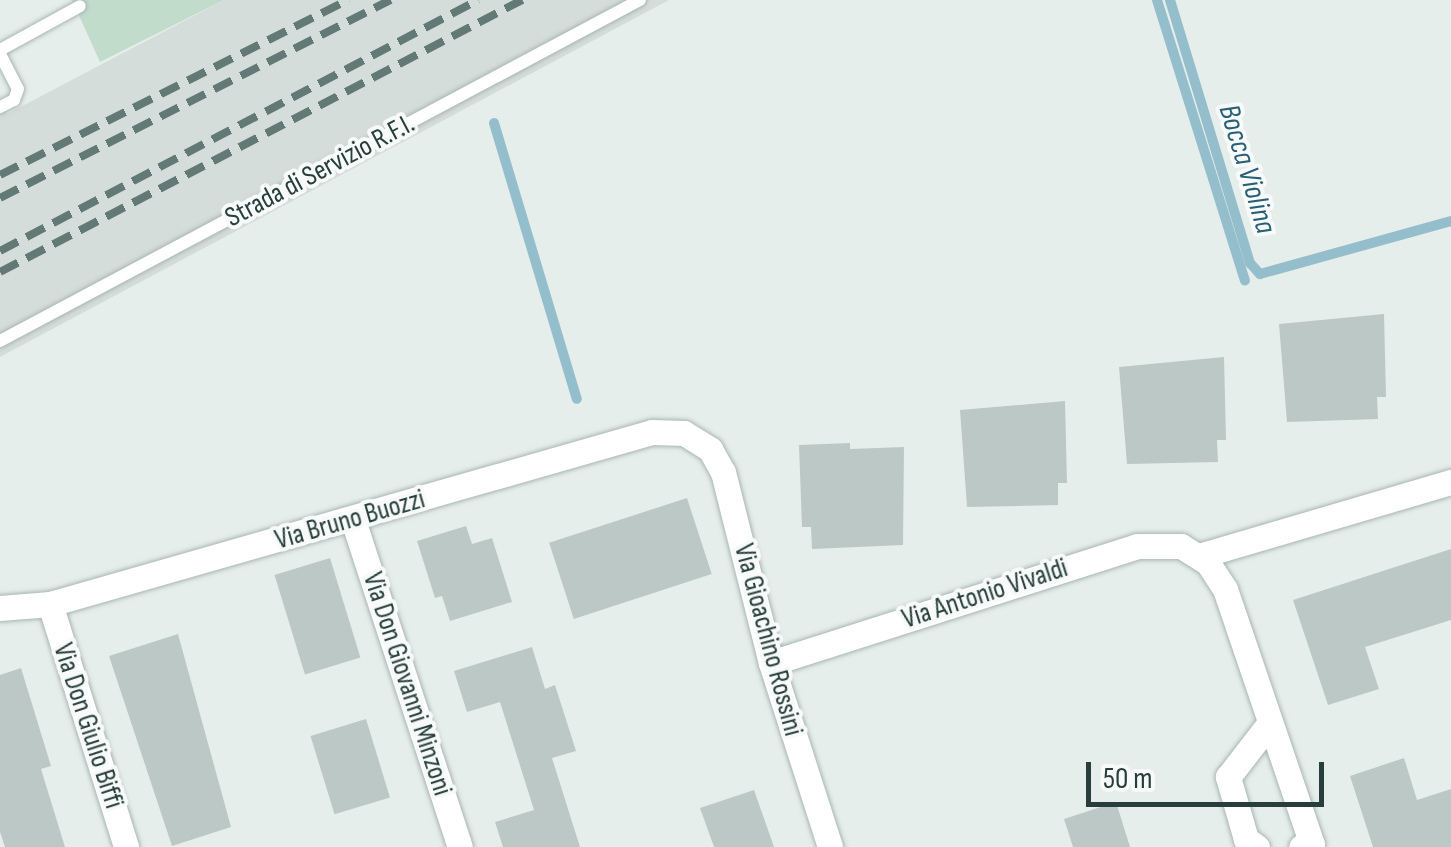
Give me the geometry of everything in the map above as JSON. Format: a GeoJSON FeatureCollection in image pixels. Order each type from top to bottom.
{"type":"FeatureCollection","features":[{"type":"Feature","properties":{"kind":"street","name":"Via Bruno Buozzi"},"geometry":{"type":"LineString","coordinates":[[0,608],[50,604],[652,432],[698,440]]}},
{"type":"Feature","properties":{"kind":"street","name":"Via Gioachino Rossini"},"geometry":{"type":"LineString","coordinates":[[698,440],[724,472],[771,663],[830,847]]}},
{"type":"Feature","properties":{"kind":"street","name":"Via Antonio Vivaldi"},"geometry":{"type":"LineString","coordinates":[[771,663],[1138,546],[1169,544],[1199,556],[1451,482]]}},
{"type":"Feature","properties":{"kind":"street","name":"Via Don Giovanni Minzoni"},"geometry":{"type":"LineString","coordinates":[[353,520],[460,847]]}},
{"type":"Feature","properties":{"kind":"street"},"geometry":{"type":"LineString","coordinates":[[1199,556],[1225,589],[1306,846]]}},
{"type":"Feature","properties":{"kind":"street","name":"Via Don Giulio Biffi"},"geometry":{"type":"LineString","coordinates":[[50,604],[126,847]]}},
{"type":"Feature","properties":{"kind":"street"},"geometry":{"type":"LineString","coordinates":[[1257,847],[1246,839],[1228,777],[1269,724]]}},
{"type":"Feature","properties":{"kind":"lane","name":"Strada di Servizio R.F.I."},"geometry":{"type":"LineString","coordinates":[[0,341],[640,0]]}},
{"type":"Feature","properties":{"kind":"lane"},"geometry":{"type":"LineString","coordinates":[[0,106],[18,92],[0,52],[80,6]]}},
{"type":"Feature","properties":{"kind":"shaded area"},"geometry":{"type":"Polygon","coordinates":[[[224,0],[669,0],[0,357],[0,102],[7,114],[224,0]]]}},
{"type":"Feature","properties":{"kind":"green space"},"geometry":{"type":"Polygon","coordinates":[[[72,0],[224,0],[100,62],[72,0]]]}},
{"type":"Feature","properties":{"kind":"building"},"geometry":{"type":"Polygon","coordinates":[[[1384,314],[1386,397],[1377,397],[1378,419],[1287,422],[1279,324],[1384,314]]]}},
{"type":"Feature","properties":{"kind":"building"},"geometry":{"type":"Polygon","coordinates":[[[1224,357],[1226,440],[1217,440],[1218,462],[1127,464],[1119,367],[1224,357]]]}},
{"type":"Feature","properties":{"kind":"building"},"geometry":{"type":"Polygon","coordinates":[[[1065,401],[1067,483],[1058,483],[1058,505],[967,507],[960,410],[1065,401]]]}},
{"type":"Feature","properties":{"kind":"building"},"geometry":{"type":"Polygon","coordinates":[[[850,443],[850,449],[904,447],[903,545],[812,549],[811,527],[802,527],[799,445],[850,443]]]}},
{"type":"Feature","properties":{"kind":"building"},"geometry":{"type":"Polygon","coordinates":[[[687,498],[712,574],[574,619],[549,543],[687,498]]]}},
{"type":"Feature","properties":{"kind":"building"},"geometry":{"type":"Polygon","coordinates":[[[466,526],[472,544],[492,538],[512,602],[450,621],[442,596],[435,598],[417,541],[466,526]]]}},
{"type":"Feature","properties":{"kind":"building"},"geometry":{"type":"Polygon","coordinates":[[[1451,549],[1451,620],[1365,647],[1379,689],[1328,705],[1293,600],[1451,549]]]}},
{"type":"Feature","properties":{"kind":"building"},"geometry":{"type":"Polygon","coordinates":[[[330,558],[360,657],[305,674],[275,575],[330,558]]]}},
{"type":"Feature","properties":{"kind":"building"},"geometry":{"type":"Polygon","coordinates":[[[178,634],[231,827],[172,846],[109,656],[178,634]]]}},
{"type":"Feature","properties":{"kind":"building"},"geometry":{"type":"Polygon","coordinates":[[[532,647],[545,689],[555,685],[576,751],[552,758],[580,847],[503,847],[495,822],[534,810],[500,702],[467,712],[454,671],[532,647]]]}},
{"type":"Feature","properties":{"kind":"building"},"geometry":{"type":"Polygon","coordinates":[[[21,668],[51,766],[41,769],[65,847],[5,847],[0,832],[0,675],[21,668]]]}},
{"type":"Feature","properties":{"kind":"building"},"geometry":{"type":"Polygon","coordinates":[[[366,719],[390,797],[335,814],[311,736],[366,719]]]}},
{"type":"Feature","properties":{"kind":"building"},"geometry":{"type":"Polygon","coordinates":[[[1404,758],[1417,800],[1451,789],[1451,847],[1373,847],[1350,776],[1404,758]]]}},
{"type":"Feature","properties":{"kind":"building"},"geometry":{"type":"Polygon","coordinates":[[[754,790],[774,847],[714,847],[700,808],[754,790]]]}},
{"type":"Feature","properties":{"kind":"building"},"geometry":{"type":"Polygon","coordinates":[[[1116,802],[1130,847],[1073,847],[1064,819],[1116,802]]]}},
{"type":"Feature","properties":{"kind":"waterway"},"geometry":{"type":"LineString","coordinates":[[1157,0],[1245,280]]}},
{"type":"Feature","properties":{"kind":"waterway","name":"Bocca Violina"},"geometry":{"type":"LineString","coordinates":[[1170,0],[1250,263],[1260,274],[1451,221]]}},
{"type":"Feature","properties":{"kind":"waterway"},"geometry":{"type":"LineString","coordinates":[[494,123],[577,399]]}},
{"type":"Feature","properties":{"kind":"railway"},"geometry":{"type":"LineString","coordinates":[[0,175],[348,0]]}},
{"type":"Feature","properties":{"kind":"railway"},"geometry":{"type":"LineString","coordinates":[[0,198],[391,0]]}},
{"type":"Feature","properties":{"kind":"railway"},"geometry":{"type":"LineString","coordinates":[[0,251],[478,0]]}},
{"type":"Feature","properties":{"kind":"railway"},"geometry":{"type":"LineString","coordinates":[[0,272],[522,0]]}}]}
